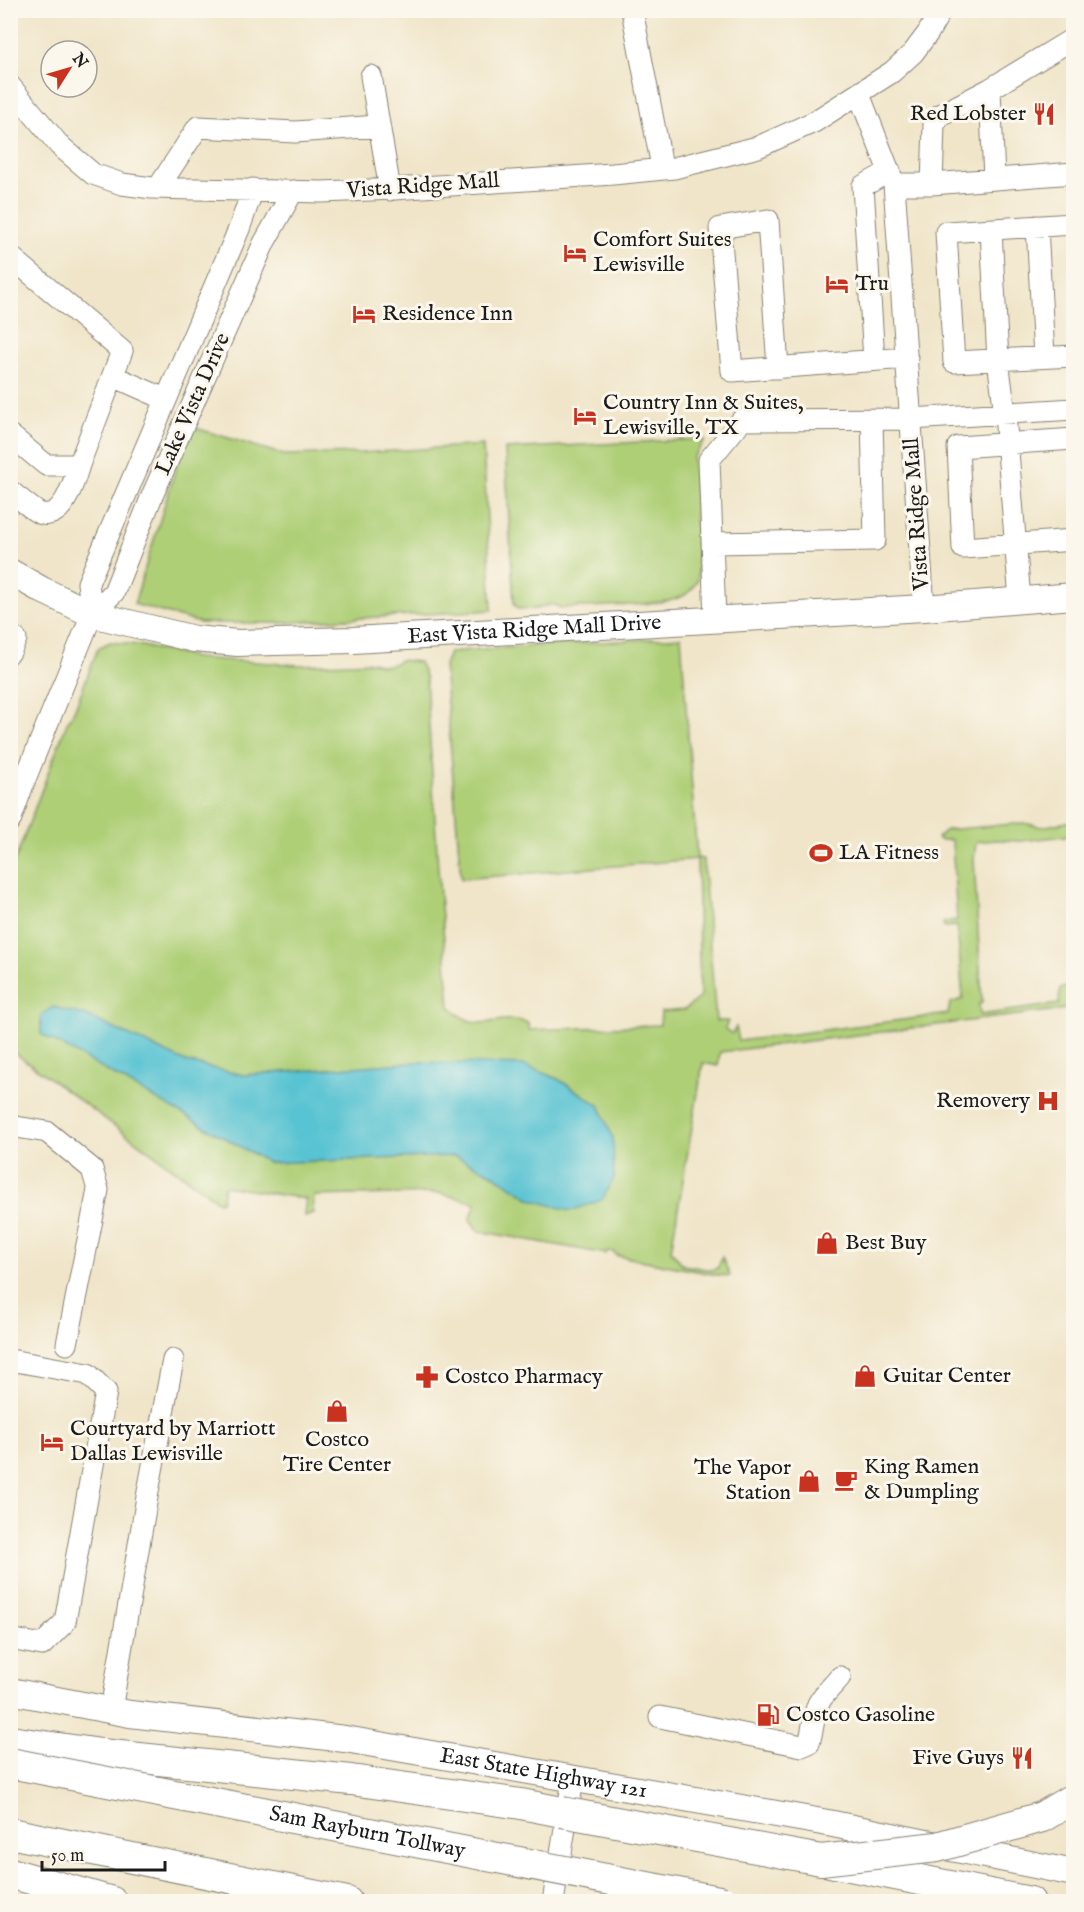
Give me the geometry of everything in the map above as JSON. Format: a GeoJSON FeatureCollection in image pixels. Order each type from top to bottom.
{"type":"FeatureCollection","features":[{"type":"Feature","properties":{"kind":"highway"},"geometry":{"type":"LineString","coordinates":[[10,1741],[101,1754],[351,1780],[521,1804],[1030,1902]]}},
{"type":"Feature","properties":{"kind":"highway","name":"Sam Rayburn Tollway"},"geometry":{"type":"LineString","coordinates":[[10,1763],[724,1902]]}},
{"type":"Feature","properties":{"kind":"highway"},"geometry":{"type":"LineString","coordinates":[[821,1860],[937,1847],[1042,1817],[1074,1798]]}},
{"type":"Feature","properties":{"kind":"highway"},"geometry":{"type":"LineString","coordinates":[[10,1833],[347,1902]]}},
{"type":"Feature","properties":{"kind":"highway"},"geometry":{"type":"LineString","coordinates":[[10,1873],[112,1902]]}},
{"type":"Feature","properties":{"kind":"highway"},"geometry":{"type":"LineString","coordinates":[[277,1889],[328,1902]]}},
{"type":"Feature","properties":{"kind":"main road","name":"East Vista Ridge Mall Drive"},"geometry":{"type":"LineString","coordinates":[[10,572],[92,614],[194,639],[238,643],[352,640],[924,608],[1074,596]]}},
{"type":"Feature","properties":{"kind":"main road","name":"East State Highway 121"},"geometry":{"type":"LineString","coordinates":[[10,1691],[117,1711],[345,1739],[828,1823],[1074,1873]]}},
{"type":"Feature","properties":{"kind":"main road"},"geometry":{"type":"LineString","coordinates":[[10,1704],[39,1708],[117,1711]]}},
{"type":"Feature","properties":{"kind":"street"},"geometry":{"type":"LineString","coordinates":[[632,10],[662,167]]}},
{"type":"Feature","properties":{"kind":"street","name":"Vista Ridge Mall"},"geometry":{"type":"LineString","coordinates":[[10,86],[58,145],[93,174],[122,184],[158,188],[322,192],[390,190],[613,174],[662,167],[674,168],[758,147],[814,122],[892,72],[913,53],[941,10]]}},
{"type":"Feature","properties":{"kind":"street"},"geometry":{"type":"LineString","coordinates":[[932,184],[934,125],[940,114],[990,89],[1074,38]]}},
{"type":"Feature","properties":{"kind":"street"},"geometry":{"type":"LineString","coordinates":[[371,76],[390,190]]}},
{"type":"Feature","properties":{"kind":"street"},"geometry":{"type":"LineString","coordinates":[[990,89],[994,179]]}},
{"type":"Feature","properties":{"kind":"street","name":"Vista Ridge Mall"},"geometry":{"type":"LineString","coordinates":[[859,94],[892,178],[924,608]]}},
{"type":"Feature","properties":{"kind":"street"},"geometry":{"type":"LineString","coordinates":[[158,188],[198,127],[295,132],[378,126]]}},
{"type":"Feature","properties":{"kind":"street"},"geometry":{"type":"LineString","coordinates":[[874,360],[863,186],[892,178],[932,184],[1074,173]]}},
{"type":"Feature","properties":{"kind":"street","name":"Lake Vista Drive"},"geometry":{"type":"LineString","coordinates":[[92,614],[88,583],[253,189]]}},
{"type":"Feature","properties":{"kind":"street","name":"Lake Vista Drive"},"geometry":{"type":"LineString","coordinates":[[10,821],[18,776],[92,614],[114,592],[152,496],[264,243],[293,191]]}},
{"type":"Feature","properties":{"kind":"street"},"geometry":{"type":"LineString","coordinates":[[778,368],[768,220],[720,228],[732,371],[778,368],[874,360],[907,358]]}},
{"type":"Feature","properties":{"kind":"street"},"geometry":{"type":"LineString","coordinates":[[1074,224],[946,232],[954,363],[1074,356]]}},
{"type":"Feature","properties":{"kind":"street"},"geometry":{"type":"LineString","coordinates":[[1037,226],[1044,357]]}},
{"type":"Feature","properties":{"kind":"street"},"geometry":{"type":"LineString","coordinates":[[991,230],[998,360],[1005,414],[1020,600]]}},
{"type":"Feature","properties":{"kind":"street"},"geometry":{"type":"LineString","coordinates":[[10,256],[122,351],[71,491],[56,512],[47,515],[38,512],[10,491]]}},
{"type":"Feature","properties":{"kind":"street"},"geometry":{"type":"LineString","coordinates":[[113,375],[165,399]]}},
{"type":"Feature","properties":{"kind":"street","name":"Vista Ridge Mall"},"geometry":{"type":"LineString","coordinates":[[911,419],[1074,409]]}},
{"type":"Feature","properties":{"kind":"street"},"geometry":{"type":"LineString","coordinates":[[715,619],[709,460],[742,420],[911,419]]}},
{"type":"Feature","properties":{"kind":"street"},"geometry":{"type":"LineString","coordinates":[[712,543],[875,540],[872,420]]}},
{"type":"Feature","properties":{"kind":"street"},"geometry":{"type":"LineString","coordinates":[[10,435],[46,465],[79,465]]}},
{"type":"Feature","properties":{"kind":"street"},"geometry":{"type":"LineString","coordinates":[[1074,439],[958,447],[963,548],[1074,540]]}},
{"type":"Feature","properties":{"kind":"street"},"geometry":{"type":"LineString","coordinates":[[10,636],[16,639],[10,652]]}},
{"type":"Feature","properties":{"kind":"street"},"geometry":{"type":"LineString","coordinates":[[10,1126],[47,1132],[92,1169],[98,1190],[67,1344]]}},
{"type":"Feature","properties":{"kind":"street"},"geometry":{"type":"LineString","coordinates":[[10,1360],[88,1374],[106,1392],[65,1622],[42,1645],[10,1639]]}},
{"type":"Feature","properties":{"kind":"street"},"geometry":{"type":"LineString","coordinates":[[117,1711],[147,1497],[173,1360]]}},
{"type":"Feature","properties":{"kind":"street"},"geometry":{"type":"LineString","coordinates":[[660,1717],[802,1746],[809,1743],[817,1707],[822,1697],[840,1677]]}},
{"type":"Feature","properties":{"kind":"street"},"geometry":{"type":"LineString","coordinates":[[553,1902],[573,1779]]}},
{"type":"Feature","properties":{"kind":"green space"},"geometry":{"type":"Polygon","coordinates":[[[189,426],[284,455],[360,453],[483,445],[492,610],[281,623],[200,623],[134,604],[189,426]]]}},
{"type":"Feature","properties":{"kind":"green space"},"geometry":{"type":"Polygon","coordinates":[[[705,440],[693,458],[698,579],[690,591],[673,600],[642,604],[560,608],[550,605],[538,609],[518,609],[514,604],[505,449],[705,440]]]}},
{"type":"Feature","properties":{"kind":"green space"},"geometry":{"type":"Polygon","coordinates":[[[681,637],[697,858],[703,859],[716,1021],[728,1021],[725,1029],[732,1034],[736,1027],[739,1041],[948,1014],[950,1003],[963,999],[957,926],[945,927],[943,924],[957,920],[952,840],[937,838],[946,830],[1024,823],[1041,827],[1073,821],[1073,835],[1021,841],[976,842],[974,859],[982,1003],[979,1004],[980,1015],[1059,1004],[1060,988],[1073,987],[1073,1008],[720,1052],[718,1066],[703,1063],[671,1250],[683,1265],[711,1270],[718,1268],[722,1257],[730,1276],[615,1255],[614,1252],[607,1251],[606,1254],[478,1231],[470,1220],[476,1203],[439,1193],[314,1196],[313,1213],[305,1216],[306,1199],[224,1186],[222,1200],[219,1202],[11,1050],[10,874],[98,648],[110,642],[138,645],[196,658],[299,665],[373,662],[387,666],[400,660],[419,662],[426,678],[439,884],[450,1006],[471,1021],[480,1023],[517,1020],[528,1023],[529,1030],[660,1025],[661,1012],[684,1010],[700,997],[697,859],[461,879],[444,665],[449,653],[469,650],[681,637]]]}},
{"type":"Feature","properties":{"kind":"water"},"geometry":{"type":"Polygon","coordinates":[[[53,1007],[87,1016],[186,1062],[243,1075],[419,1062],[524,1065],[558,1079],[599,1105],[613,1138],[614,1178],[602,1200],[570,1211],[531,1199],[491,1173],[455,1156],[269,1163],[41,1034],[41,1015],[53,1007]]]}},
{"type":"Feature","properties":{"kind":"place","name":"Red Lobster"},"geometry":{"type":"Point","coordinates":[1044,114]}},
{"type":"Feature","properties":{"kind":"place","name":"Comfort Suites Lewisville"},"geometry":{"type":"Point","coordinates":[575,253]}},
{"type":"Feature","properties":{"kind":"place","name":"Tru"},"geometry":{"type":"Point","coordinates":[837,284]}},
{"type":"Feature","properties":{"kind":"place","name":"Residence Inn"},"geometry":{"type":"Point","coordinates":[364,314]}},
{"type":"Feature","properties":{"kind":"place","name":"Country Inn & Suites, Lewisville, TX"},"geometry":{"type":"Point","coordinates":[585,416]}},
{"type":"Feature","properties":{"kind":"place","name":"LA Fitness"},"geometry":{"type":"Point","coordinates":[821,853]}},
{"type":"Feature","properties":{"kind":"place","name":"Removery"},"geometry":{"type":"Point","coordinates":[1048,1101]}},
{"type":"Feature","properties":{"kind":"place","name":"Best Buy"},"geometry":{"type":"Point","coordinates":[827,1243]}},
{"type":"Feature","properties":{"kind":"place","name":"Guitar Center"},"geometry":{"type":"Point","coordinates":[865,1376]}},
{"type":"Feature","properties":{"kind":"place","name":"Costco Pharmacy"},"geometry":{"type":"Point","coordinates":[427,1377]}},
{"type":"Feature","properties":{"kind":"place","name":"Costco Tire Center"},"geometry":{"type":"Point","coordinates":[337,1411]}},
{"type":"Feature","properties":{"kind":"place","name":"Courtyard by Marriott Dallas Lewisville"},"geometry":{"type":"Point","coordinates":[52,1442]}},
{"type":"Feature","properties":{"kind":"place","name":"King Ramen & Dumpling"},"geometry":{"type":"Point","coordinates":[846,1480]}},
{"type":"Feature","properties":{"kind":"place","name":"The Vapor Station"},"geometry":{"type":"Point","coordinates":[809,1481]}},
{"type":"Feature","properties":{"kind":"place","name":"Costco Gasoline"},"geometry":{"type":"Point","coordinates":[768,1715]}},
{"type":"Feature","properties":{"kind":"place","name":"Five Guys"},"geometry":{"type":"Point","coordinates":[1022,1758]}}]}
